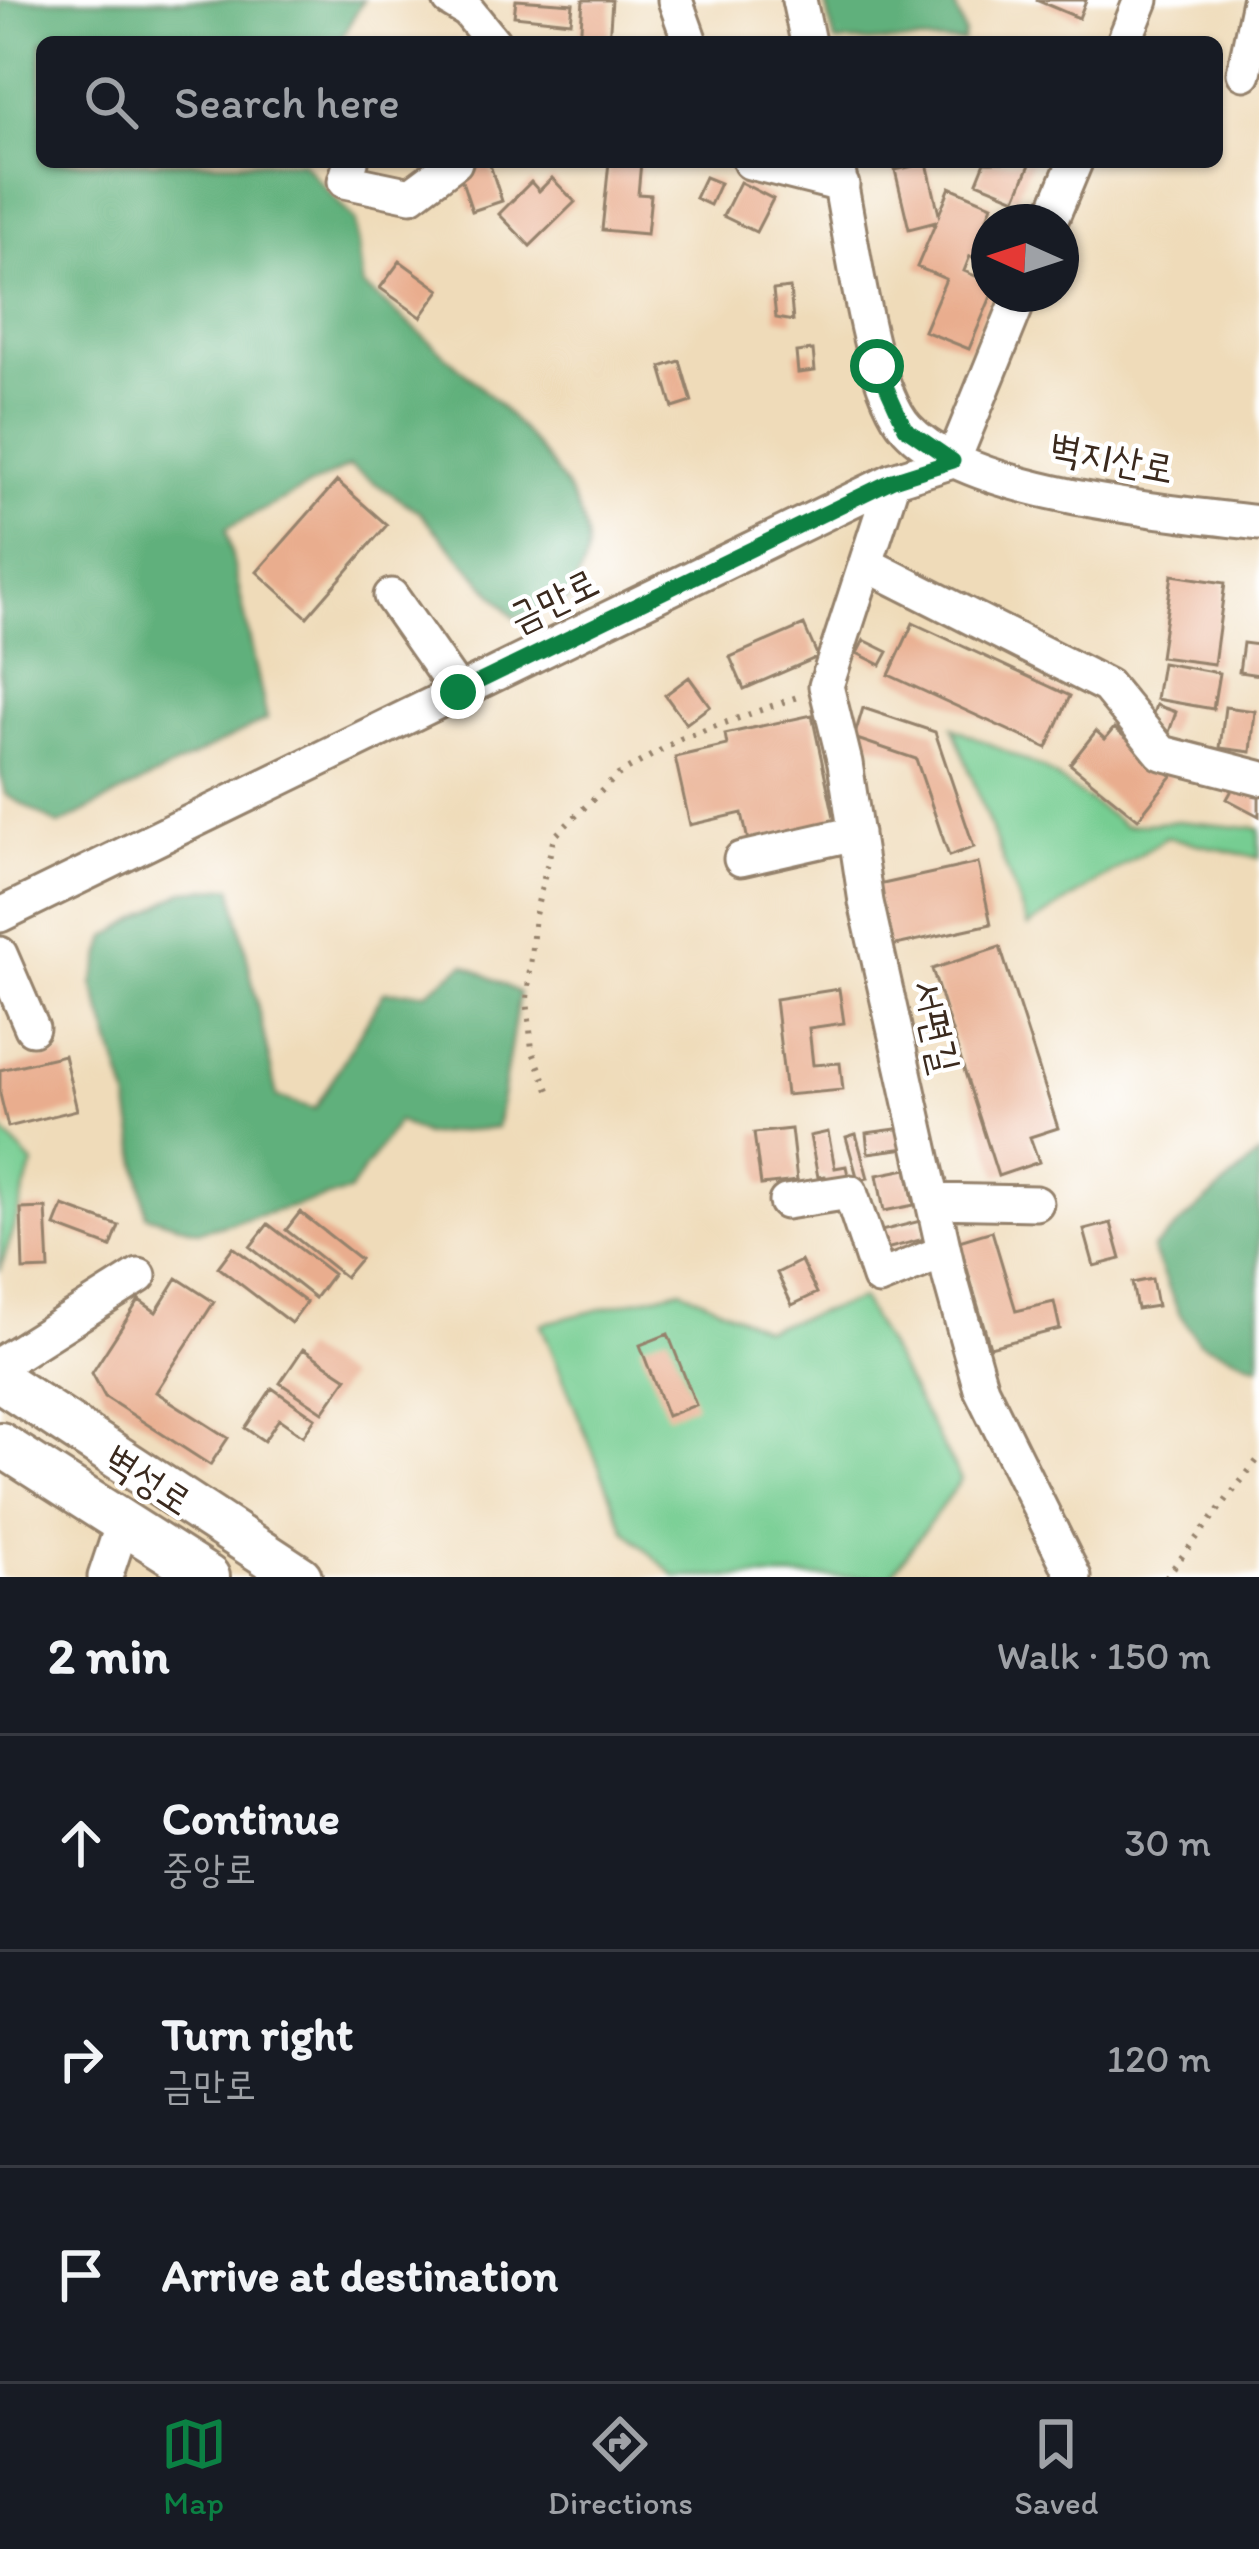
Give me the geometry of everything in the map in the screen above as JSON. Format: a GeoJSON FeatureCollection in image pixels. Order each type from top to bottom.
{"type":"FeatureCollection","features":[{"type":"Feature","properties":{"kind":"main road","name":"벽성로"},"geometry":{"type":"LineString","coordinates":[[0,1380],[300,1577]]}},
{"type":"Feature","properties":{"kind":"main road","name":"벽성로"},"geometry":{"type":"LineString","coordinates":[[0,1444],[208,1577]]}},
{"type":"Feature","properties":{"kind":"street"},"geometry":{"type":"LineString","coordinates":[[450,0],[468,10],[488,36]]}},
{"type":"Feature","properties":{"kind":"street"},"geometry":{"type":"LineString","coordinates":[[675,0],[688,36]]}},
{"type":"Feature","properties":{"kind":"street"},"geometry":{"type":"LineString","coordinates":[[799,0],[807,36]]}},
{"type":"Feature","properties":{"kind":"street"},"geometry":{"type":"LineString","coordinates":[[1126,36],[1141,0]]}},
{"type":"Feature","properties":{"kind":"street"},"geometry":{"type":"LineString","coordinates":[[1244,73],[1259,1]]}},
{"type":"Feature","properties":{"kind":"street"},"geometry":{"type":"LineString","coordinates":[[349,168],[345,181],[411,195],[446,168]]}},
{"type":"Feature","properties":{"kind":"street"},"geometry":{"type":"LineString","coordinates":[[799,168],[839,173]]}},
{"type":"Feature","properties":{"kind":"street"},"geometry":{"type":"LineString","coordinates":[[1058,204],[1072,168]]}},
{"type":"Feature","properties":{"kind":"street","name":"벽지산로"},"geometry":{"type":"LineString","coordinates":[[839,173],[877,366],[905,428],[953,461],[1084,501],[1259,523]]}},
{"type":"Feature","properties":{"kind":"street"},"geometry":{"type":"LineString","coordinates":[[953,461],[1014,312]]}},
{"type":"Feature","properties":{"kind":"street","name":"금만로"},"geometry":{"type":"LineString","coordinates":[[0,915],[893,480],[953,461]]}},
{"type":"Feature","properties":{"kind":"street"},"geometry":{"type":"LineString","coordinates":[[826,686],[893,480]]}},
{"type":"Feature","properties":{"kind":"street"},"geometry":{"type":"LineString","coordinates":[[866,564],[1108,686],[1162,753],[1259,778]]}},
{"type":"Feature","properties":{"kind":"street"},"geometry":{"type":"LineString","coordinates":[[392,596],[458,692]]}},
{"type":"Feature","properties":{"kind":"street","name":"서편길"},"geometry":{"type":"LineString","coordinates":[[826,686],[845,763],[866,902],[944,1252],[981,1389],[1074,1577]]}},
{"type":"Feature","properties":{"kind":"street"},"geometry":{"type":"LineString","coordinates":[[742,859],[856,833]]}},
{"type":"Feature","properties":{"kind":"street"},"geometry":{"type":"LineString","coordinates":[[0,954],[32,1028]]}},
{"type":"Feature","properties":{"kind":"street"},"geometry":{"type":"LineString","coordinates":[[786,1202],[850,1192],[879,1278],[944,1252]]}},
{"type":"Feature","properties":{"kind":"street"},"geometry":{"type":"LineString","coordinates":[[933,1201],[1036,1203]]}},
{"type":"Feature","properties":{"kind":"street"},"geometry":{"type":"LineString","coordinates":[[0,1364],[139,1276]]}},
{"type":"Feature","properties":{"kind":"street"},"geometry":{"type":"LineString","coordinates":[[105,1577],[123,1523]]}},
{"type":"Feature","properties":{"kind":"path"},"geometry":{"type":"LineString","coordinates":[[549,1090],[532,1050],[526,999],[536,915],[554,837],[618,775],[680,739],[826,686]]}},
{"type":"Feature","properties":{"kind":"path"},"geometry":{"type":"LineString","coordinates":[[1166,1577],[1259,1458]]}},
{"type":"Feature","properties":{"kind":"green space"},"geometry":{"type":"Polygon","coordinates":[[[0,0],[363,0],[342,36],[36,36],[36,168],[307,168],[355,221],[363,286],[498,405],[561,480],[580,516],[587,549],[568,601],[515,618],[418,511],[349,466],[226,529],[267,719],[59,825],[5,794],[0,769],[0,0]]]}},
{"type":"Feature","properties":{"kind":"green space"},"geometry":{"type":"Polygon","coordinates":[[[825,0],[953,0],[965,34],[964,36],[834,36],[825,0]]]}},
{"type":"Feature","properties":{"kind":"green space"},"geometry":{"type":"Polygon","coordinates":[[[953,727],[1044,769],[1125,826],[1178,821],[1259,829],[1259,858],[1167,837],[1028,927],[953,727]]]}},
{"type":"Feature","properties":{"kind":"green space"},"geometry":{"type":"Polygon","coordinates":[[[232,887],[277,1097],[315,1109],[384,992],[427,992],[465,964],[519,993],[497,1128],[424,1135],[398,1121],[349,1192],[199,1231],[146,1215],[128,1098],[93,984],[107,937],[184,891],[232,887]]]}},
{"type":"Feature","properties":{"kind":"green space"},"geometry":{"type":"Polygon","coordinates":[[[0,1128],[33,1164],[0,1271],[0,1128]]]}},
{"type":"Feature","properties":{"kind":"green space"},"geometry":{"type":"Polygon","coordinates":[[[1259,1155],[1259,1366],[1199,1342],[1179,1313],[1152,1249],[1259,1155]]]}},
{"type":"Feature","properties":{"kind":"green space"},"geometry":{"type":"Polygon","coordinates":[[[681,1289],[765,1329],[861,1299],[961,1480],[890,1577],[676,1577],[625,1530],[541,1324],[681,1289]]]}},
{"type":"Feature","properties":{"kind":"building"},"geometry":{"type":"Polygon","coordinates":[[[516,0],[573,4],[571,22],[514,16],[516,0]]]}},
{"type":"Feature","properties":{"kind":"building"},"geometry":{"type":"Polygon","coordinates":[[[583,0],[612,0],[609,36],[580,36],[583,0]]]}},
{"type":"Feature","properties":{"kind":"building"},"geometry":{"type":"Polygon","coordinates":[[[1036,0],[1086,0],[1079,18],[1036,0]]]}},
{"type":"Feature","properties":{"kind":"building"},"geometry":{"type":"Polygon","coordinates":[[[491,168],[502,201],[472,211],[458,169],[491,168]]]}},
{"type":"Feature","properties":{"kind":"building"},"geometry":{"type":"Polygon","coordinates":[[[608,168],[640,168],[638,194],[651,195],[647,234],[602,230],[608,168]]]}},
{"type":"Feature","properties":{"kind":"building"},"geometry":{"type":"Polygon","coordinates":[[[928,168],[939,214],[950,187],[990,204],[971,204],[971,256],[964,271],[971,274],[971,312],[984,312],[969,349],[924,331],[946,279],[917,267],[936,222],[909,229],[895,170],[928,168]]]}},
{"type":"Feature","properties":{"kind":"building"},"geometry":{"type":"Polygon","coordinates":[[[983,168],[1028,168],[1016,198],[977,182],[983,168]]]}},
{"type":"Feature","properties":{"kind":"building"},"geometry":{"type":"Polygon","coordinates":[[[705,177],[720,183],[710,205],[695,198],[705,177]]]}},
{"type":"Feature","properties":{"kind":"building"},"geometry":{"type":"Polygon","coordinates":[[[552,178],[575,202],[530,246],[499,214],[531,182],[539,191],[552,178]]]}},
{"type":"Feature","properties":{"kind":"building"},"geometry":{"type":"Polygon","coordinates":[[[740,182],[773,199],[756,232],[723,216],[740,182]]]}},
{"type":"Feature","properties":{"kind":"building"},"geometry":{"type":"Polygon","coordinates":[[[400,261],[440,290],[421,317],[380,288],[400,261]]]}},
{"type":"Feature","properties":{"kind":"building"},"geometry":{"type":"Polygon","coordinates":[[[790,288],[793,321],[776,318],[773,290],[790,288]]]}},
{"type":"Feature","properties":{"kind":"building"},"geometry":{"type":"Polygon","coordinates":[[[813,350],[815,371],[798,373],[796,352],[813,350]]]}},
{"type":"Feature","properties":{"kind":"building"},"geometry":{"type":"Polygon","coordinates":[[[680,361],[692,402],[673,408],[661,367],[680,361]]]}},
{"type":"Feature","properties":{"kind":"building"},"geometry":{"type":"Polygon","coordinates":[[[337,481],[387,525],[307,617],[257,572],[337,481]]]}},
{"type":"Feature","properties":{"kind":"building"},"geometry":{"type":"Polygon","coordinates":[[[1172,575],[1225,583],[1214,664],[1160,657],[1172,575]]]}},
{"type":"Feature","properties":{"kind":"building"},"geometry":{"type":"Polygon","coordinates":[[[913,623],[1070,696],[1047,748],[889,675],[913,623]]]}},
{"type":"Feature","properties":{"kind":"building"},"geometry":{"type":"Polygon","coordinates":[[[804,625],[818,657],[744,689],[730,657],[804,625]]]}},
{"type":"Feature","properties":{"kind":"building"},"geometry":{"type":"Polygon","coordinates":[[[864,640],[888,652],[881,665],[857,653],[864,640]]]}},
{"type":"Feature","properties":{"kind":"building"},"geometry":{"type":"Polygon","coordinates":[[[1243,643],[1259,645],[1259,675],[1239,672],[1243,643]]]}},
{"type":"Feature","properties":{"kind":"building"},"geometry":{"type":"Polygon","coordinates":[[[1162,663],[1219,673],[1213,709],[1156,699],[1162,663]]]}},
{"type":"Feature","properties":{"kind":"building"},"geometry":{"type":"Polygon","coordinates":[[[689,677],[710,706],[686,724],[665,695],[689,677]]]}},
{"type":"Feature","properties":{"kind":"building"},"geometry":{"type":"Polygon","coordinates":[[[1156,705],[1176,712],[1168,735],[1148,728],[1156,705]]]}},
{"type":"Feature","properties":{"kind":"building"},"geometry":{"type":"Polygon","coordinates":[[[1225,707],[1255,711],[1251,752],[1220,748],[1225,707]]]}},
{"type":"Feature","properties":{"kind":"building"},"geometry":{"type":"Polygon","coordinates":[[[863,708],[935,732],[974,847],[949,856],[916,759],[854,738],[863,708]]]}},
{"type":"Feature","properties":{"kind":"building"},"geometry":{"type":"Polygon","coordinates":[[[812,715],[835,822],[748,841],[742,813],[690,825],[675,757],[727,745],[725,734],[812,715]]]}},
{"type":"Feature","properties":{"kind":"building"},"geometry":{"type":"Polygon","coordinates":[[[1114,728],[1172,776],[1138,819],[1070,764],[1096,731],[1105,739],[1114,728]]]}},
{"type":"Feature","properties":{"kind":"building"},"geometry":{"type":"Polygon","coordinates":[[[1237,781],[1259,792],[1259,816],[1227,799],[1237,781]]]}},
{"type":"Feature","properties":{"kind":"building"},"geometry":{"type":"Polygon","coordinates":[[[978,863],[991,924],[887,947],[874,886],[978,863]]]}},
{"type":"Feature","properties":{"kind":"building"},"geometry":{"type":"Polygon","coordinates":[[[1000,947],[1058,1128],[1030,1137],[1039,1162],[998,1176],[932,969],[1000,947]]]}},
{"type":"Feature","properties":{"kind":"building"},"geometry":{"type":"Polygon","coordinates":[[[839,989],[844,1023],[809,1028],[813,1065],[840,1063],[843,1090],[786,1095],[775,999],[839,989]]]}},
{"type":"Feature","properties":{"kind":"building"},"geometry":{"type":"Polygon","coordinates":[[[64,1055],[77,1110],[8,1127],[0,1070],[64,1055]]]}},
{"type":"Feature","properties":{"kind":"building"},"geometry":{"type":"Polygon","coordinates":[[[904,1128],[907,1148],[868,1153],[866,1133],[904,1128]]]}},
{"type":"Feature","properties":{"kind":"building"},"geometry":{"type":"Polygon","coordinates":[[[791,1129],[797,1181],[761,1185],[754,1133],[791,1129]]]}},
{"type":"Feature","properties":{"kind":"building"},"geometry":{"type":"Polygon","coordinates":[[[828,1132],[835,1168],[846,1166],[849,1180],[827,1185],[825,1176],[818,1177],[810,1136],[828,1132]]]}},
{"type":"Feature","properties":{"kind":"building"},"geometry":{"type":"Polygon","coordinates":[[[856,1134],[868,1178],[858,1180],[846,1137],[856,1134]]]}},
{"type":"Feature","properties":{"kind":"building"},"geometry":{"type":"Polygon","coordinates":[[[907,1169],[914,1205],[884,1211],[877,1175],[907,1169]]]}},
{"type":"Feature","properties":{"kind":"building"},"geometry":{"type":"Polygon","coordinates":[[[63,1206],[119,1226],[111,1247],[55,1226],[63,1206]]]}},
{"type":"Feature","properties":{"kind":"building"},"geometry":{"type":"Polygon","coordinates":[[[46,1208],[49,1269],[23,1270],[21,1209],[46,1208]]]}},
{"type":"Feature","properties":{"kind":"building"},"geometry":{"type":"Polygon","coordinates":[[[300,1212],[360,1259],[345,1277],[286,1230],[300,1212]]]}},
{"type":"Feature","properties":{"kind":"building"},"geometry":{"type":"Polygon","coordinates":[[[920,1221],[924,1239],[886,1249],[881,1231],[920,1221]]]}},
{"type":"Feature","properties":{"kind":"building"},"geometry":{"type":"Polygon","coordinates":[[[1111,1223],[1121,1259],[1094,1266],[1084,1230],[1111,1223]]]}},
{"type":"Feature","properties":{"kind":"building"},"geometry":{"type":"Polygon","coordinates":[[[268,1224],[333,1274],[315,1298],[250,1247],[268,1224]]]}},
{"type":"Feature","properties":{"kind":"building"},"geometry":{"type":"Polygon","coordinates":[[[992,1231],[1016,1311],[1054,1302],[1060,1329],[990,1347],[959,1241],[992,1231]]]}},
{"type":"Feature","properties":{"kind":"building"},"geometry":{"type":"Polygon","coordinates":[[[233,1247],[306,1302],[291,1323],[218,1267],[233,1247]]]}},
{"type":"Feature","properties":{"kind":"building"},"geometry":{"type":"Polygon","coordinates":[[[801,1261],[817,1293],[792,1305],[777,1273],[801,1261]]]}},
{"type":"Feature","properties":{"kind":"building"},"geometry":{"type":"Polygon","coordinates":[[[177,1278],[214,1302],[156,1392],[228,1438],[210,1465],[105,1397],[92,1373],[139,1300],[156,1312],[177,1278]]]}},
{"type":"Feature","properties":{"kind":"building"},"geometry":{"type":"Polygon","coordinates":[[[1152,1279],[1157,1306],[1137,1309],[1132,1283],[1152,1279]]]}},
{"type":"Feature","properties":{"kind":"building"},"geometry":{"type":"Polygon","coordinates":[[[668,1334],[696,1405],[667,1416],[640,1345],[668,1334]]]}},
{"type":"Feature","properties":{"kind":"building"},"geometry":{"type":"Polygon","coordinates":[[[303,1349],[347,1378],[323,1412],[280,1383],[303,1349]]]}},
{"type":"Feature","properties":{"kind":"building"},"geometry":{"type":"Polygon","coordinates":[[[272,1388],[315,1418],[303,1436],[279,1419],[264,1441],[245,1428],[272,1388]]]}},
{"type":"Feature","properties":{"kind":"route"},"geometry":{"type":"LineString","coordinates":[[458,692],[893,480],[953,461],[905,428],[877,366]]}}]}
